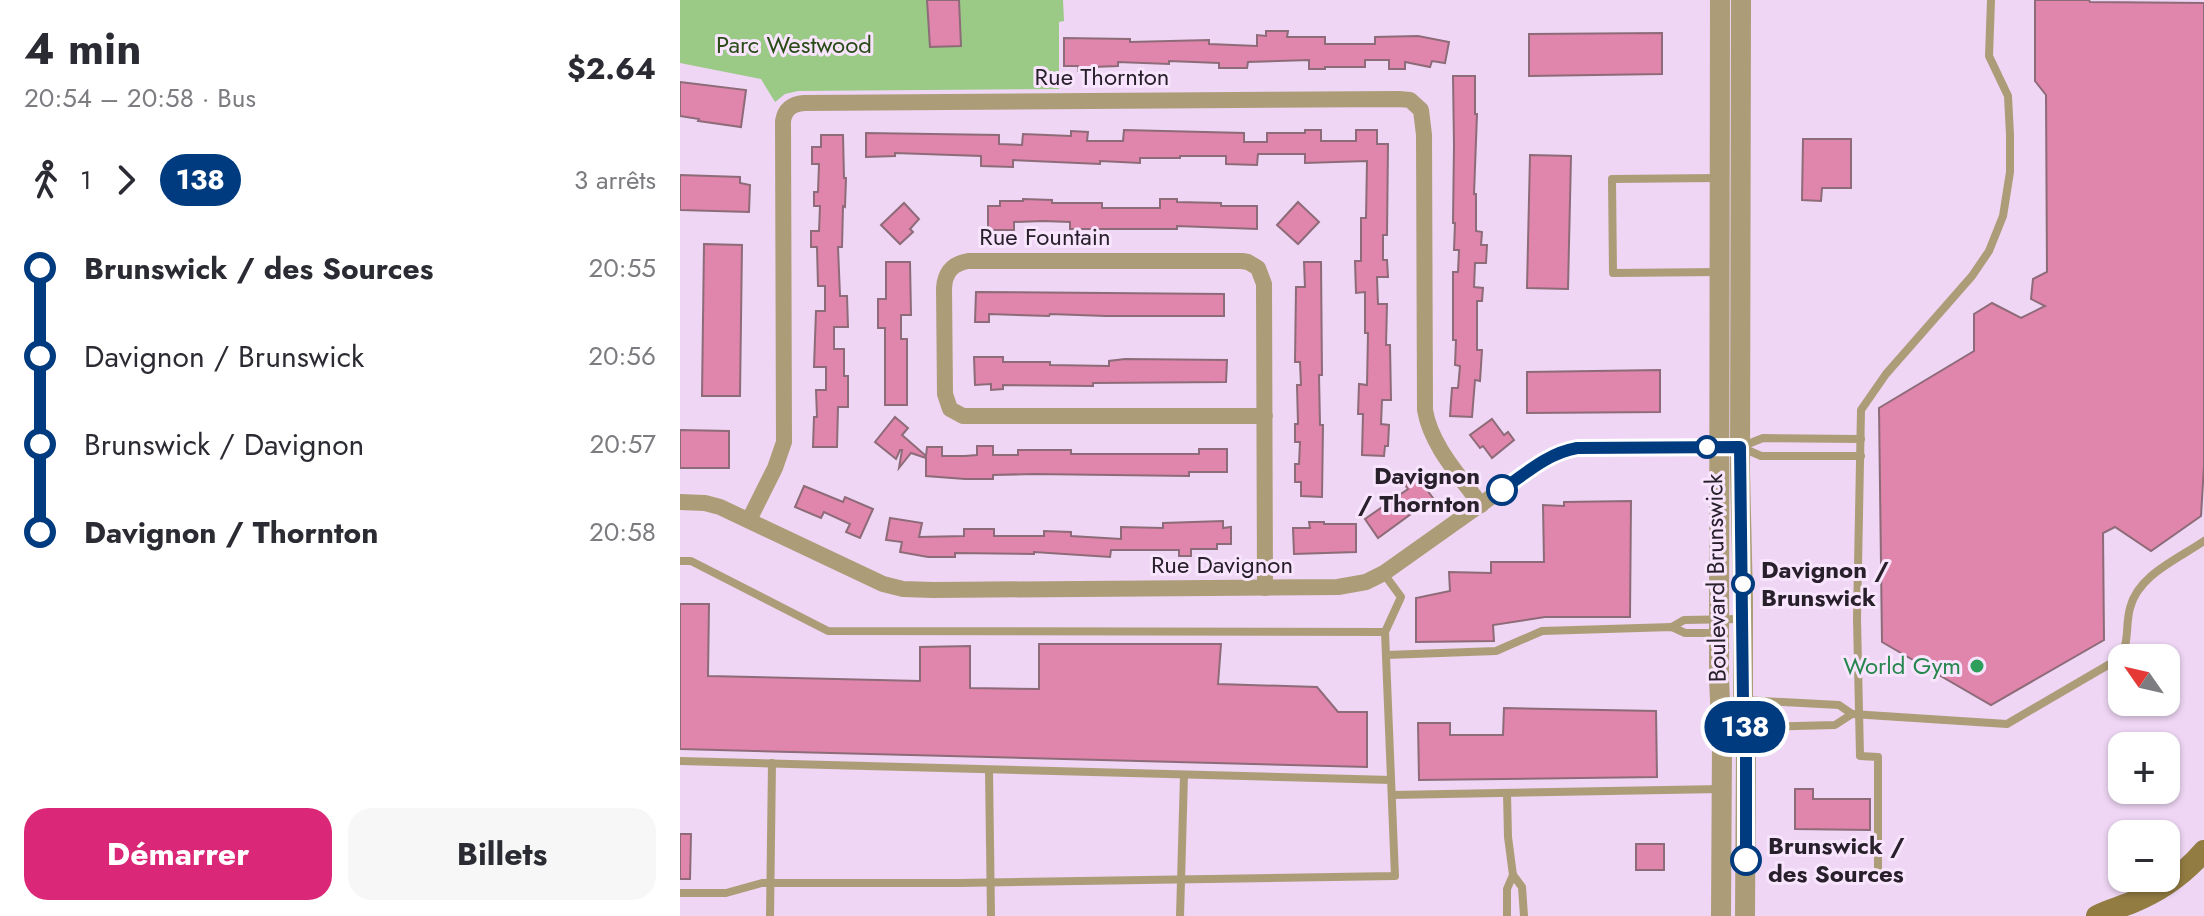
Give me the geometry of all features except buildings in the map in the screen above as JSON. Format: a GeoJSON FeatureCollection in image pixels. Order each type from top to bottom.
{"type":"FeatureCollection","features":[{"type":"Feature","properties":{"kind":"main road"},"geometry":{"type":"LineString","coordinates":[[2097,916],[2166,885],[2204,851]]}},
{"type":"Feature","properties":{"kind":"street","name":"Boulevard Brunswick"},"geometry":{"type":"LineString","coordinates":[[1720,0],[1721,916]]}},
{"type":"Feature","properties":{"kind":"street","name":"Boulevard Brunswick"},"geometry":{"type":"LineString","coordinates":[[1741,0],[1740,536],[1746,748],[1745,916]]}},
{"type":"Feature","properties":{"kind":"street","name":"Rue Thornton"},"geometry":{"type":"LineString","coordinates":[[749,520],[775,468],[784,442],[783,121],[788,109],[794,104],[804,103],[1384,99],[1414,102],[1421,110],[1424,135],[1425,410],[1433,437],[1481,505]]}},
{"type":"Feature","properties":{"kind":"street","name":"Rue Fountain"},"geometry":{"type":"LineString","coordinates":[[1265,416],[963,416],[950,409],[945,394],[946,275],[952,266],[968,261],[1248,262],[1258,268],[1264,284],[1265,416],[1265,588]]}},
{"type":"Feature","properties":{"kind":"street","name":"Rue Davignon"},"geometry":{"type":"LineString","coordinates":[[680,502],[713,505],[866,576],[903,589],[1348,587],[1384,573],[1539,463],[1564,450],[1607,446],[1740,447]]}},
{"type":"Feature","properties":{"kind":"lane"},"geometry":{"type":"LineString","coordinates":[[1878,873],[1878,757],[1860,756],[1856,714],[1861,410],[1886,374],[1972,276],[1989,251],[2003,216],[2010,172],[2008,96],[1989,56],[1991,0]]}},
{"type":"Feature","properties":{"kind":"lane"},"geometry":{"type":"LineString","coordinates":[[1720,178],[1612,179],[1612,195],[1613,273],[1720,272]]}},
{"type":"Feature","properties":{"kind":"lane"},"geometry":{"type":"LineString","coordinates":[[1740,447],[1763,438],[1861,439]]}},
{"type":"Feature","properties":{"kind":"lane"},"geometry":{"type":"LineString","coordinates":[[1740,447],[1761,456],[1861,456]]}},
{"type":"Feature","properties":{"kind":"lane"},"geometry":{"type":"LineString","coordinates":[[1743,700],[1839,705],[1856,714],[2007,724],[2120,658],[2126,646],[2130,607],[2138,590],[2146,579],[2204,541]]}},
{"type":"Feature","properties":{"kind":"lane"},"geometry":{"type":"LineString","coordinates":[[680,561],[691,561],[828,631],[1385,632]]}},
{"type":"Feature","properties":{"kind":"lane"},"geometry":{"type":"LineString","coordinates":[[680,893],[726,893],[762,883],[1395,876],[1385,632],[1401,597],[1384,573]]}},
{"type":"Feature","properties":{"kind":"lane"},"geometry":{"type":"LineString","coordinates":[[1386,655],[1496,651],[1542,631],[1672,627],[1684,620],[1719,626],[1744,619]]}},
{"type":"Feature","properties":{"kind":"lane"},"geometry":{"type":"LineString","coordinates":[[1746,748],[1761,727],[1835,725],[1856,714]]}},
{"type":"Feature","properties":{"kind":"lane"},"geometry":{"type":"LineString","coordinates":[[680,761],[1391,780]]}},
{"type":"Feature","properties":{"kind":"lane"},"geometry":{"type":"LineString","coordinates":[[770,916],[772,763]]}},
{"type":"Feature","properties":{"kind":"lane"},"geometry":{"type":"LineString","coordinates":[[989,770],[991,916]]}},
{"type":"Feature","properties":{"kind":"lane"},"geometry":{"type":"LineString","coordinates":[[1180,916],[1184,775]]}},
{"type":"Feature","properties":{"kind":"lane"},"geometry":{"type":"LineString","coordinates":[[1392,795],[1722,789]]}},
{"type":"Feature","properties":{"kind":"lane"},"geometry":{"type":"LineString","coordinates":[[1507,793],[1513,875],[1522,887],[1524,916]]}},
{"type":"Feature","properties":{"kind":"lane"},"geometry":{"type":"LineString","coordinates":[[1507,916],[1507,889],[1513,875]]}},
{"type":"Feature","properties":{"kind":"green space","name":"Parc Westwood"},"geometry":{"type":"Polygon","coordinates":[[[680,0],[1063,0],[1064,21],[1059,22],[1059,89],[798,91],[785,94],[775,102],[761,79],[680,63],[680,0]]]}},
{"type":"Feature","properties":{"kind":"bus line","name":"138"},"geometry":{"type":"LineString","coordinates":[[1502,490],[1547,458],[1577,448],[1740,447],[1746,860]]}},
{"type":"Feature","properties":{"kind":"place","name":"Davignon / Thornton"},"geometry":{"type":"Point","coordinates":[1502,490]}},
{"type":"Feature","properties":{"kind":"place","name":"Davignon / Brunswick"},"geometry":{"type":"Point","coordinates":[1743,584]}},
{"type":"Feature","properties":{"kind":"place","name":"World Gym"},"geometry":{"type":"Point","coordinates":[1977,666]}},
{"type":"Feature","properties":{"kind":"place","name":"Brunswick / des Sources"},"geometry":{"type":"Point","coordinates":[1746,860]}}]}
